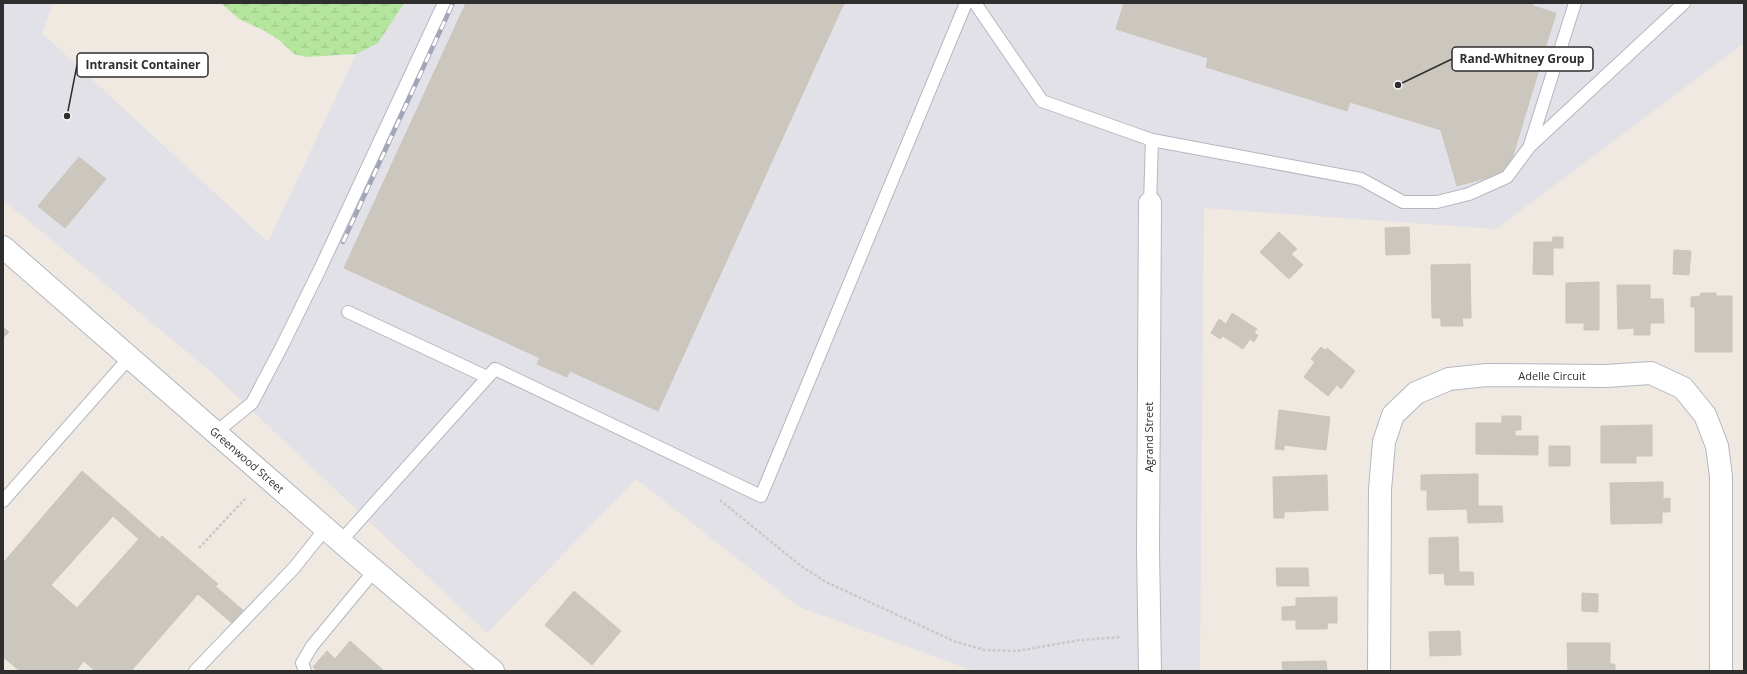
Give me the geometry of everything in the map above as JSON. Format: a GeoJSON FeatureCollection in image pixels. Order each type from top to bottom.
{"type":"FeatureCollection","features":[{"type":"Feature","properties":{"kind":"street","name":"Agrand Street"},"geometry":{"type":"LineString","coordinates":[[1150,203],[1148,549],[1150,671]]}},
{"type":"Feature","properties":{"kind":"street","name":"Greenwood Street"},"geometry":{"type":"LineString","coordinates":[[3,247],[488,670]]}},
{"type":"Feature","properties":{"kind":"street","name":"Adelle Circuit"},"geometry":{"type":"LineString","coordinates":[[1379,671],[1380,490],[1384,442],[1393,415],[1416,393],[1449,379],[1487,375],[1606,376],[1651,373],[1683,388],[1705,415],[1717,446],[1721,476],[1721,671]]}},
{"type":"Feature","properties":{"kind":"lane"},"geometry":{"type":"LineString","coordinates":[[215,433],[252,403],[323,262],[444,3]]}},
{"type":"Feature","properties":{"kind":"lane"},"geometry":{"type":"LineString","coordinates":[[195,671],[294,568],[333,535],[495,369],[761,496],[966,3]]}},
{"type":"Feature","properties":{"kind":"lane"},"geometry":{"type":"LineString","coordinates":[[975,3],[1042,101],[1152,140],[1361,179],[1403,202],[1437,202],[1469,194],[1507,177],[1530,146],[1684,3]]}},
{"type":"Feature","properties":{"kind":"lane"},"geometry":{"type":"LineString","coordinates":[[1530,146],[1575,3]]}},
{"type":"Feature","properties":{"kind":"lane"},"geometry":{"type":"LineString","coordinates":[[1150,203],[1152,140]]}},
{"type":"Feature","properties":{"kind":"lane"},"geometry":{"type":"LineString","coordinates":[[348,312],[488,377]]}},
{"type":"Feature","properties":{"kind":"lane"},"geometry":{"type":"LineString","coordinates":[[3,501],[129,358]]}},
{"type":"Feature","properties":{"kind":"lane"},"geometry":{"type":"LineString","coordinates":[[305,671],[302,663],[312,646],[374,571]]}},
{"type":"Feature","properties":{"kind":"path"},"geometry":{"type":"LineString","coordinates":[[715,496],[801,566],[826,582],[956,642],[985,650],[1017,651],[1080,640],[1121,637]]}},
{"type":"Feature","properties":{"kind":"path"},"geometry":{"type":"LineString","coordinates":[[199,548],[245,499]]}},
{"type":"Feature","properties":{"kind":"shaded area"},"geometry":{"type":"Polygon","coordinates":[[[3,3],[53,3],[42,33],[268,242],[380,3],[1744,3],[1744,43],[1496,229],[1204,208],[1200,671],[974,671],[799,607],[636,479],[487,633],[209,370],[3,200],[3,3]]]}},
{"type":"Feature","properties":{"kind":"green space"},"geometry":{"type":"Polygon","coordinates":[[[221,3],[404,3],[378,43],[356,54],[306,57],[294,54],[279,40],[265,31],[239,19],[221,3]]]}},
{"type":"Feature","properties":{"kind":"building"},"geometry":{"type":"Polygon","coordinates":[[[466,3],[844,3],[658,411],[570,371],[567,377],[537,364],[540,358],[344,268],[466,3]]]}},
{"type":"Feature","properties":{"kind":"building"},"geometry":{"type":"Polygon","coordinates":[[[1124,3],[1533,3],[1533,6],[1556,13],[1508,172],[1457,186],[1441,130],[1350,102],[1347,111],[1206,67],[1208,58],[1116,29],[1124,3]]]}},
{"type":"Feature","properties":{"kind":"building"},"geometry":{"type":"Polygon","coordinates":[[[79,157],[106,179],[65,228],[38,206],[79,157]]]}},
{"type":"Feature","properties":{"kind":"building"},"geometry":{"type":"Polygon","coordinates":[[[1409,227],[1410,254],[1386,255],[1385,228],[1409,227]]]}},
{"type":"Feature","properties":{"kind":"building"},"geometry":{"type":"Polygon","coordinates":[[[1279,232],[1297,249],[1291,254],[1303,265],[1289,279],[1260,252],[1279,232]]]}},
{"type":"Feature","properties":{"kind":"building"},"geometry":{"type":"Polygon","coordinates":[[[1553,237],[1563,237],[1563,248],[1553,248],[1553,275],[1533,274],[1534,242],[1552,242],[1553,237]]]}},
{"type":"Feature","properties":{"kind":"building"},"geometry":{"type":"Polygon","coordinates":[[[1674,250],[1691,251],[1689,275],[1673,274],[1674,250]]]}},
{"type":"Feature","properties":{"kind":"building"},"geometry":{"type":"Polygon","coordinates":[[[1470,264],[1471,318],[1462,318],[1463,326],[1441,326],[1441,318],[1432,318],[1431,265],[1470,264]]]}},
{"type":"Feature","properties":{"kind":"building"},"geometry":{"type":"Polygon","coordinates":[[[1599,282],[1599,330],[1584,330],[1584,323],[1566,323],[1566,283],[1599,282]]]}},
{"type":"Feature","properties":{"kind":"building"},"geometry":{"type":"Polygon","coordinates":[[[1617,285],[1650,285],[1650,299],[1663,299],[1664,323],[1650,323],[1650,335],[1634,335],[1634,328],[1618,329],[1617,285]]]}},
{"type":"Feature","properties":{"kind":"building"},"geometry":{"type":"Polygon","coordinates":[[[1701,293],[1716,293],[1716,296],[1732,296],[1732,352],[1695,352],[1695,307],[1691,307],[1691,297],[1700,296],[1701,293]]]}},
{"type":"Feature","properties":{"kind":"building"},"geometry":{"type":"Polygon","coordinates":[[[1232,313],[1257,329],[1254,333],[1258,335],[1254,342],[1250,339],[1243,349],[1223,336],[1220,339],[1211,333],[1219,319],[1226,324],[1232,313]]]}},
{"type":"Feature","properties":{"kind":"building"},"geometry":{"type":"Polygon","coordinates":[[[3,327],[9,332],[3,338],[3,327]]]}},
{"type":"Feature","properties":{"kind":"building"},"geometry":{"type":"Polygon","coordinates":[[[1321,347],[1325,350],[1327,348],[1355,371],[1341,389],[1337,385],[1328,396],[1304,377],[1315,362],[1311,359],[1321,347]]]}},
{"type":"Feature","properties":{"kind":"building"},"geometry":{"type":"Polygon","coordinates":[[[1279,410],[1330,417],[1326,450],[1284,445],[1284,450],[1275,449],[1279,410]]]}},
{"type":"Feature","properties":{"kind":"building"},"geometry":{"type":"Polygon","coordinates":[[[1502,416],[1521,416],[1521,430],[1515,430],[1515,436],[1538,436],[1538,455],[1476,454],[1476,423],[1502,423],[1502,416]]]}},
{"type":"Feature","properties":{"kind":"building"},"geometry":{"type":"Polygon","coordinates":[[[1652,425],[1652,456],[1636,456],[1636,463],[1601,463],[1601,426],[1652,425]]]}},
{"type":"Feature","properties":{"kind":"building"},"geometry":{"type":"Polygon","coordinates":[[[1549,446],[1570,446],[1570,466],[1549,466],[1549,446]]]}},
{"type":"Feature","properties":{"kind":"building"},"geometry":{"type":"Polygon","coordinates":[[[82,471],[160,539],[162,536],[218,584],[215,586],[244,611],[233,624],[198,594],[131,671],[95,671],[84,661],[76,671],[20,671],[3,657],[3,563],[82,471]],[[113,516],[51,585],[77,608],[139,539],[113,516]]]}},
{"type":"Feature","properties":{"kind":"building"},"geometry":{"type":"Polygon","coordinates":[[[1478,474],[1478,506],[1502,506],[1503,522],[1468,523],[1467,509],[1427,510],[1427,490],[1421,490],[1421,475],[1478,474]]]}},
{"type":"Feature","properties":{"kind":"building"},"geometry":{"type":"Polygon","coordinates":[[[1327,475],[1328,510],[1284,512],[1284,518],[1274,518],[1273,477],[1327,475]]]}},
{"type":"Feature","properties":{"kind":"building"},"geometry":{"type":"Polygon","coordinates":[[[1663,482],[1663,499],[1670,498],[1670,512],[1662,512],[1662,523],[1611,524],[1610,483],[1663,482]]]}},
{"type":"Feature","properties":{"kind":"building"},"geometry":{"type":"Polygon","coordinates":[[[1458,537],[1459,572],[1473,572],[1474,585],[1445,585],[1444,573],[1429,574],[1429,538],[1458,537]]]}},
{"type":"Feature","properties":{"kind":"building"},"geometry":{"type":"Polygon","coordinates":[[[1276,568],[1308,568],[1309,586],[1277,586],[1276,568]]]}},
{"type":"Feature","properties":{"kind":"building"},"geometry":{"type":"Polygon","coordinates":[[[574,591],[621,631],[592,665],[545,625],[574,591]]]}},
{"type":"Feature","properties":{"kind":"building"},"geometry":{"type":"Polygon","coordinates":[[[1582,593],[1598,594],[1598,612],[1582,611],[1582,593]]]}},
{"type":"Feature","properties":{"kind":"building"},"geometry":{"type":"Polygon","coordinates":[[[1337,597],[1337,623],[1328,623],[1327,629],[1296,629],[1296,620],[1282,620],[1282,607],[1296,606],[1296,598],[1337,597]]]}},
{"type":"Feature","properties":{"kind":"building"},"geometry":{"type":"Polygon","coordinates":[[[1460,631],[1461,655],[1430,656],[1429,632],[1460,631]]]}},
{"type":"Feature","properties":{"kind":"building"},"geometry":{"type":"Polygon","coordinates":[[[350,641],[384,671],[317,671],[313,667],[327,651],[335,659],[350,641]]]}},
{"type":"Feature","properties":{"kind":"building"},"geometry":{"type":"Polygon","coordinates":[[[1567,643],[1610,643],[1610,664],[1615,664],[1615,671],[1568,671],[1567,643]]]}},
{"type":"Feature","properties":{"kind":"building"},"geometry":{"type":"Polygon","coordinates":[[[1326,661],[1327,671],[1283,671],[1282,662],[1326,661]]]}},
{"type":"Feature","properties":{"kind":"railway"},"geometry":{"type":"LineString","coordinates":[[343,242],[453,3]]}},
{"type":"Feature","properties":{"kind":"place","name":"Rand-Whitney Group"},"geometry":{"type":"Point","coordinates":[1398,85]}},
{"type":"Feature","properties":{"kind":"place","name":"Intransit Container"},"geometry":{"type":"Point","coordinates":[67,116]}}]}
